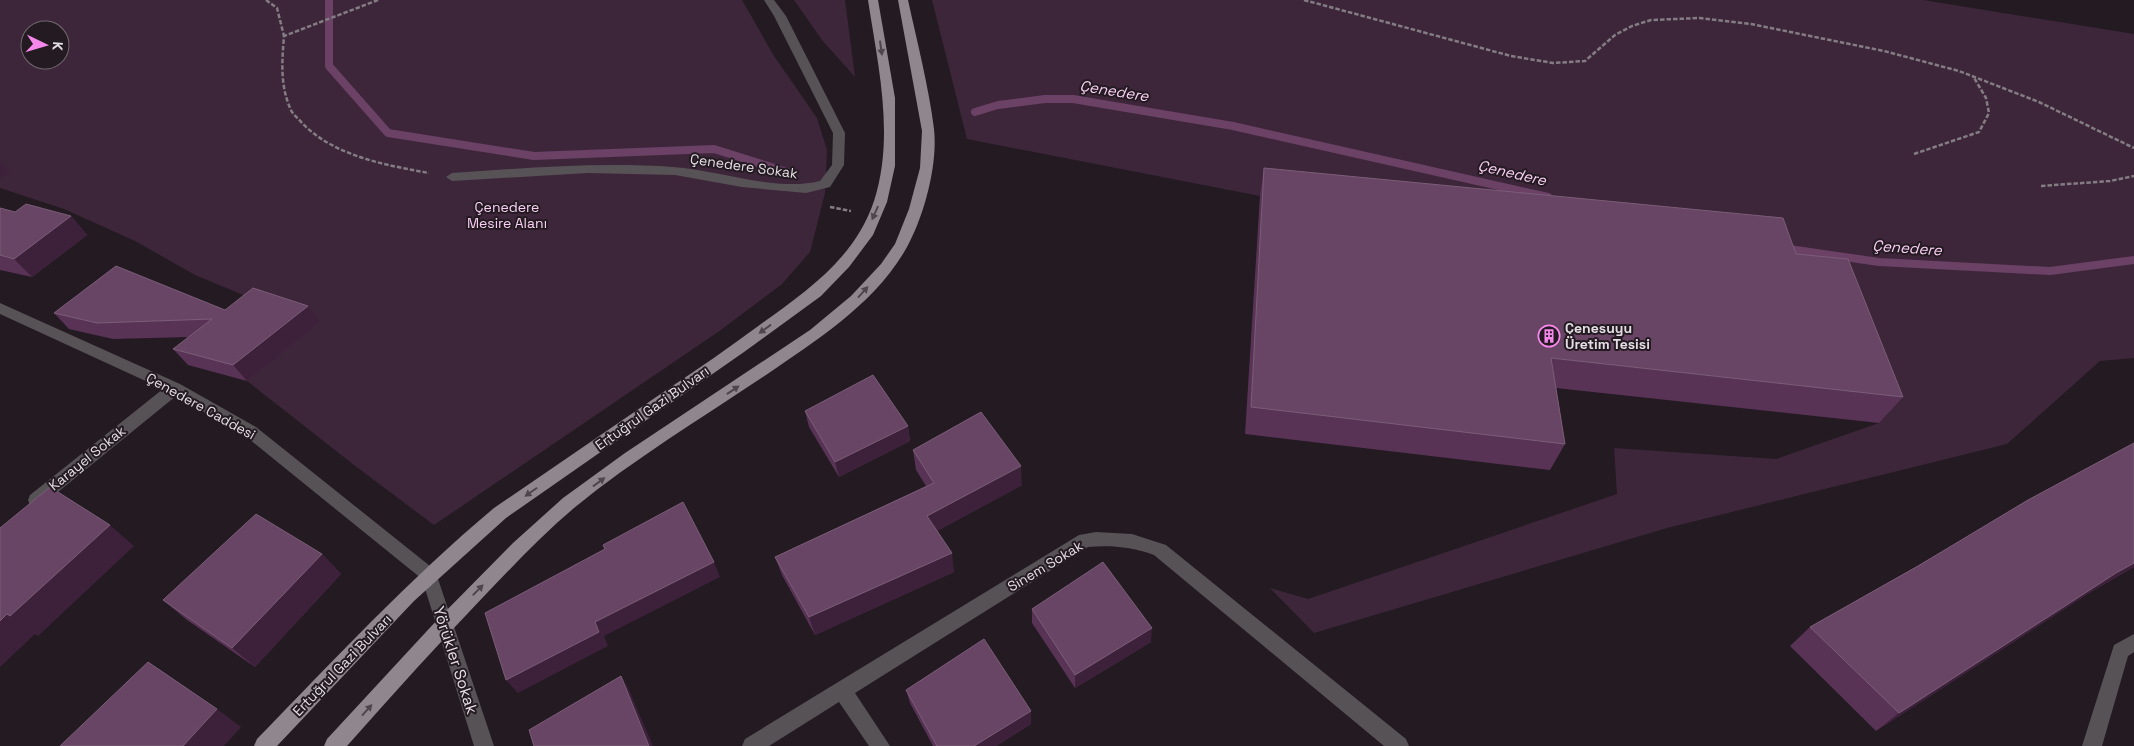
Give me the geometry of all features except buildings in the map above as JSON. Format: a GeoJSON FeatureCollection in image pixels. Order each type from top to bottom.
{"type":"FeatureCollection","features":[{"type":"Feature","properties":{"kind":"main road","name":"Ertuğrul Gazi Bulvarı"},"geometry":{"type":"LineString","coordinates":[[264,746],[429,575],[466,541],[500,513],[816,292],[844,264],[866,234],[880,202],[889,166],[888,98],[873,0]]}},
{"type":"Feature","properties":{"kind":"main road"},"geometry":{"type":"LineString","coordinates":[[334,746],[444,625],[519,548],[569,503],[631,458],[815,334],[856,300],[886,267],[901,245],[912,219],[926,168],[928,131],[903,0]]}},
{"type":"Feature","properties":{"kind":"street","name":"Çenedere Sokak"},"geometry":{"type":"LineString","coordinates":[[452,177],[588,169],[675,171],[742,182],[806,189],[825,184],[838,164],[839,132],[780,16],[769,0]]}},
{"type":"Feature","properties":{"kind":"street","name":"Çenedere Caddesi"},"geometry":{"type":"LineString","coordinates":[[0,308],[174,388],[250,431],[429,575]]}},
{"type":"Feature","properties":{"kind":"street","name":"Karayel Sokak"},"geometry":{"type":"LineString","coordinates":[[23,511],[174,388]]}},
{"type":"Feature","properties":{"kind":"street","name":"Sinem Sokak"},"geometry":{"type":"LineString","coordinates":[[752,746],[1085,540],[1108,538],[1134,540],[1160,550],[1399,746]]}},
{"type":"Feature","properties":{"kind":"street","name":"Yörükler Sokak"},"geometry":{"type":"LineString","coordinates":[[429,575],[484,746]]}},
{"type":"Feature","properties":{"kind":"street"},"geometry":{"type":"LineString","coordinates":[[2092,746],[2120,651],[2134,642]]}},
{"type":"Feature","properties":{"kind":"street"},"geometry":{"type":"LineString","coordinates":[[842,690],[880,746]]}},
{"type":"Feature","properties":{"kind":"path"},"geometry":{"type":"LineString","coordinates":[[266,0],[277,8],[284,36]]}},
{"type":"Feature","properties":{"kind":"path"},"geometry":{"type":"LineString","coordinates":[[311,26],[378,0]]}},
{"type":"Feature","properties":{"kind":"path"},"geometry":{"type":"LineString","coordinates":[[1304,0],[1511,56],[1553,63],[1586,61],[1602,43],[1619,30],[1651,20],[1704,17],[1850,43],[1973,76],[2041,104],[2134,148]]}},
{"type":"Feature","properties":{"kind":"path"},"geometry":{"type":"LineString","coordinates":[[1914,154],[1980,132],[1989,114],[1986,98],[1973,76]]}},
{"type":"Feature","properties":{"kind":"path"},"geometry":{"type":"LineString","coordinates":[[2041,186],[2110,181],[2134,176]]}},
{"type":"Feature","properties":{"kind":"green space","name":"Çenedere Mesire Alanı"},"geometry":{"type":"Polygon","coordinates":[[[0,0],[742,0],[774,56],[817,118],[827,150],[825,193],[810,252],[782,284],[718,332],[434,525],[247,381],[319,322],[265,304],[195,275],[135,241],[64,209],[0,188],[0,0]]]}},
{"type":"Feature","properties":{"kind":"green space"},"geometry":{"type":"Polygon","coordinates":[[[794,0],[845,0],[855,77],[822,40],[794,0]]]}},
{"type":"Feature","properties":{"kind":"green space"},"geometry":{"type":"Polygon","coordinates":[[[932,0],[1923,0],[2134,34],[2134,358],[2100,361],[2007,444],[1667,528],[1314,633],[1270,588],[1308,599],[1617,494],[1614,448],[1776,459],[1879,423],[1260,196],[967,139],[932,0]]]}},
{"type":"Feature","properties":{"kind":"waterway"},"geometry":{"type":"LineString","coordinates":[[329,0],[329,66],[388,133],[534,156],[714,149],[790,173]]}},
{"type":"Feature","properties":{"kind":"waterway","name":"Çenedere"},"geometry":{"type":"LineString","coordinates":[[975,112],[998,105],[1045,99],[1073,99],[1233,126],[1548,197]]}},
{"type":"Feature","properties":{"kind":"waterway","name":"Çenedere"},"geometry":{"type":"LineString","coordinates":[[1782,248],[1879,262],[2050,271],[2134,260]]}},
{"type":"Feature","properties":{"kind":"place","name":"Çenesuyu Üretim Tesisi"},"geometry":{"type":"Point","coordinates":[1549,336]}}]}
